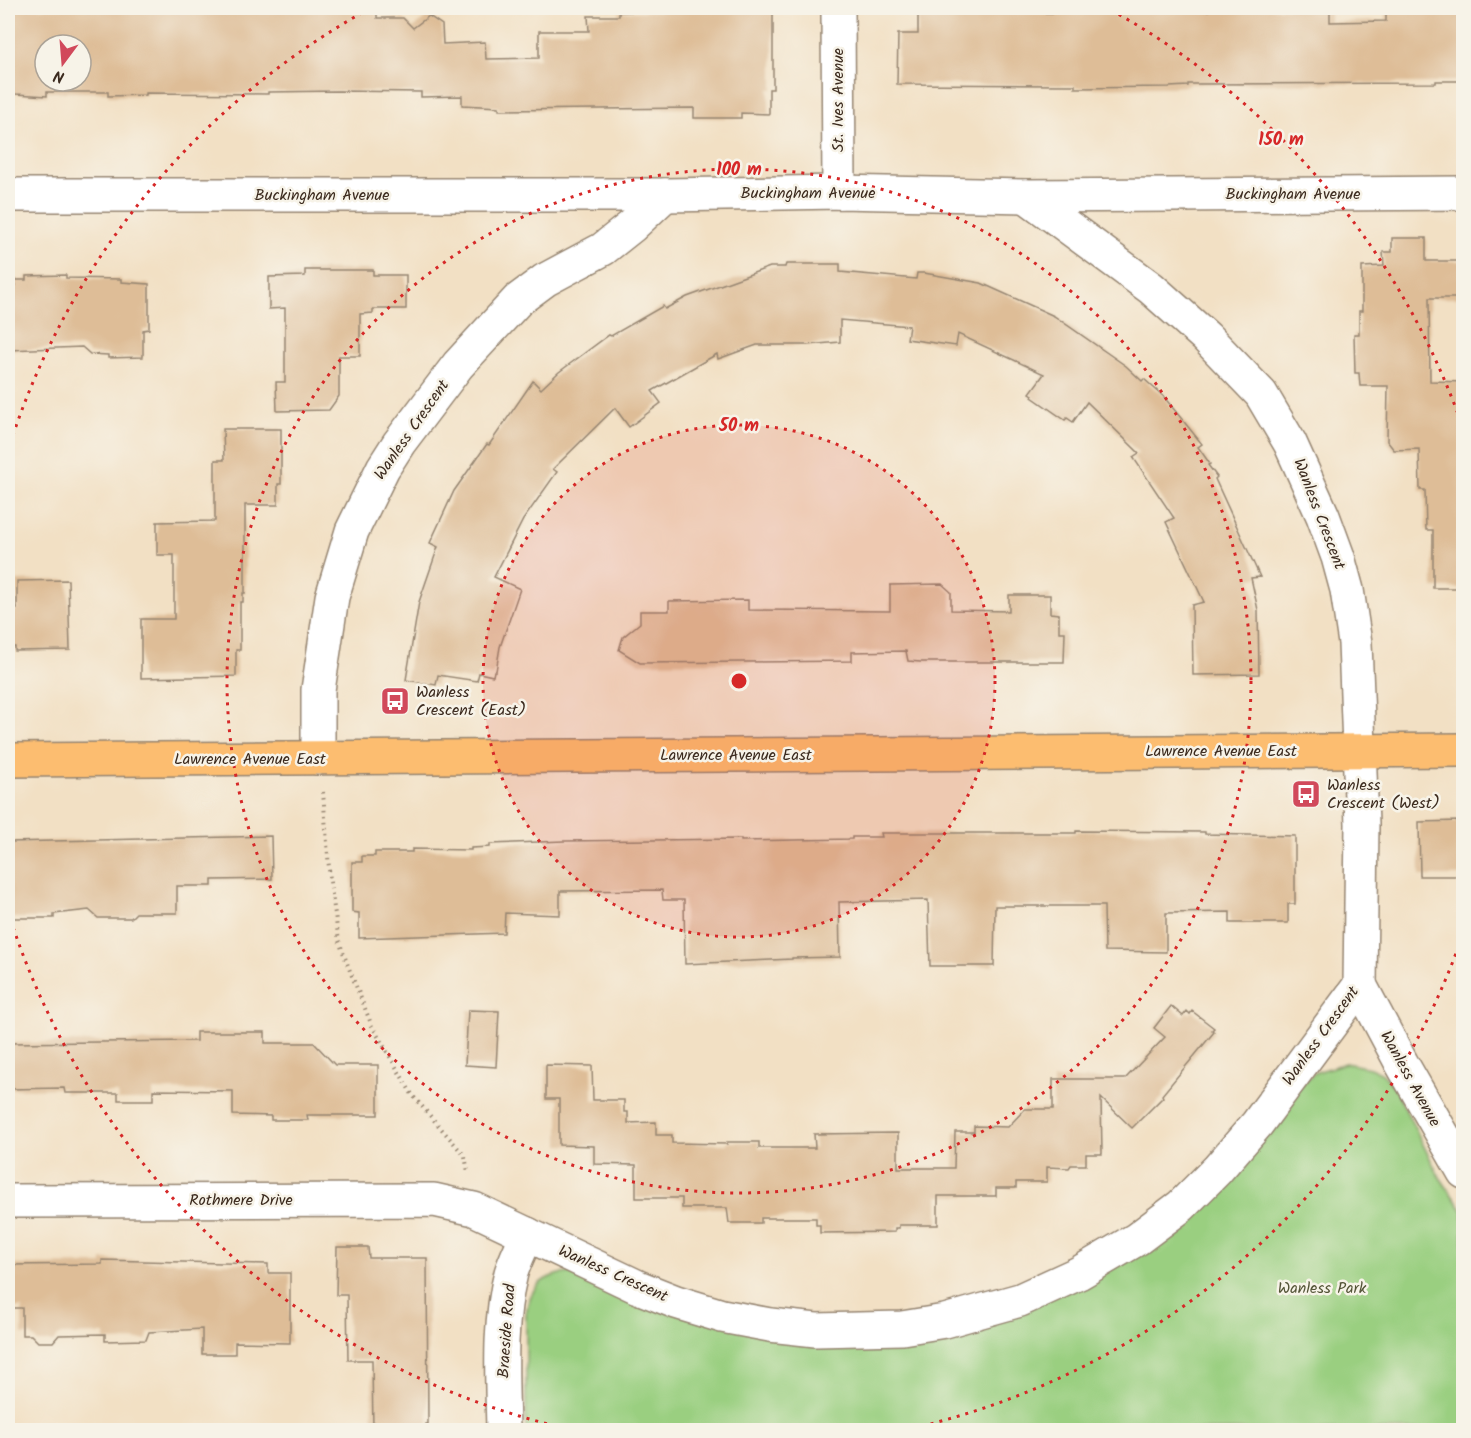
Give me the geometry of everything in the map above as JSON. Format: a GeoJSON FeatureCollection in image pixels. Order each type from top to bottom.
{"type":"FeatureCollection","features":[{"type":"Feature","properties":{"kind":"main road","name":"Lawrence Avenue East"},"geometry":{"type":"LineString","coordinates":[[8,760],[1464,750]]}},
{"type":"Feature","properties":{"kind":"street","name":"St. Ives Avenue"},"geometry":{"type":"LineString","coordinates":[[838,8],[838,192]]}},
{"type":"Feature","properties":{"kind":"street","name":"Buckingham Avenue"},"geometry":{"type":"LineString","coordinates":[[8,195],[665,195],[838,192],[1026,196],[1464,193]]}},
{"type":"Feature","properties":{"kind":"street","name":"Wanless Crescent"},"geometry":{"type":"LineString","coordinates":[[318,758],[318,690],[332,597],[352,531],[383,468],[458,365],[518,300],[545,280],[603,249],[665,195]]}},
{"type":"Feature","properties":{"kind":"street","name":"Wanless Crescent"},"geometry":{"type":"LineString","coordinates":[[474,1209],[638,1287],[722,1316],[770,1325],[816,1330],[902,1328],[945,1321],[1020,1300],[1089,1267],[1137,1239],[1180,1206],[1217,1170],[1257,1124],[1360,985],[1362,824],[1355,643],[1347,590],[1323,516],[1290,443],[1261,394],[1206,337],[1151,288],[1026,196]]}},
{"type":"Feature","properties":{"kind":"street","name":"Wanless Avenue"},"geometry":{"type":"LineString","coordinates":[[1360,985],[1464,1172]]}},
{"type":"Feature","properties":{"kind":"street","name":"Rothmere Drive"},"geometry":{"type":"LineString","coordinates":[[8,1201],[434,1200],[474,1209]]}},
{"type":"Feature","properties":{"kind":"street","name":"Braeside Road"},"geometry":{"type":"LineString","coordinates":[[502,1431],[502,1359],[505,1313],[512,1273],[527,1234]]}},
{"type":"Feature","properties":{"kind":"path"},"geometry":{"type":"LineString","coordinates":[[318,758],[325,804],[330,881],[339,941],[372,1026],[413,1096],[465,1156],[474,1209]]}},
{"type":"Feature","properties":{"kind":"green space","name":"Wanless Park"},"geometry":{"type":"Polygon","coordinates":[[[1345,1063],[1370,1068],[1383,1074],[1394,1087],[1439,1176],[1463,1211],[1463,1430],[526,1430],[526,1314],[534,1290],[551,1276],[569,1273],[794,1338],[1086,1284],[1314,1073],[1345,1063]]]}},
{"type":"Feature","properties":{"kind":"building"},"geometry":{"type":"Polygon","coordinates":[[[8,8],[377,8],[377,18],[403,18],[413,28],[429,16],[442,25],[443,44],[485,42],[486,59],[539,58],[539,31],[589,31],[588,16],[619,16],[619,12],[695,10],[695,8],[773,8],[773,89],[769,89],[769,114],[741,113],[741,118],[694,118],[694,108],[499,110],[499,107],[462,105],[462,96],[421,97],[421,92],[146,93],[146,95],[108,96],[108,92],[93,92],[93,33],[33,33],[33,93],[47,93],[47,96],[8,93],[8,8]]]}},
{"type":"Feature","properties":{"kind":"building"},"geometry":{"type":"Polygon","coordinates":[[[918,8],[962,8],[962,13],[1055,13],[1055,8],[1208,11],[1208,8],[1330,8],[1330,22],[1386,21],[1386,8],[1464,10],[1464,81],[1188,84],[1188,86],[1169,87],[1075,88],[1075,85],[897,84],[898,34],[918,34],[918,8]]]}},
{"type":"Feature","properties":{"kind":"building"},"geometry":{"type":"Polygon","coordinates":[[[1392,238],[1426,238],[1426,261],[1464,261],[1464,298],[1429,298],[1430,381],[1464,382],[1464,588],[1433,588],[1433,530],[1426,530],[1425,490],[1420,490],[1419,449],[1394,450],[1387,441],[1388,386],[1360,386],[1359,373],[1355,373],[1354,334],[1359,334],[1359,311],[1362,311],[1362,267],[1384,266],[1383,252],[1392,252],[1392,238]]]}},
{"type":"Feature","properties":{"kind":"building"},"geometry":{"type":"Polygon","coordinates":[[[786,264],[840,264],[840,272],[916,279],[917,273],[924,273],[981,283],[1054,316],[1126,366],[1142,381],[1144,379],[1164,397],[1202,444],[1198,447],[1217,477],[1215,479],[1260,577],[1251,578],[1258,610],[1259,674],[1193,675],[1192,605],[1204,602],[1166,522],[1174,518],[1133,457],[1139,453],[1087,402],[1073,422],[1067,418],[1065,420],[1032,397],[1030,393],[1044,374],[958,334],[956,346],[907,339],[909,326],[840,320],[840,342],[807,345],[757,345],[718,359],[717,354],[652,391],[661,403],[629,427],[615,408],[553,469],[557,472],[523,520],[494,577],[520,589],[500,647],[493,676],[479,673],[477,681],[438,675],[436,685],[406,680],[419,602],[438,547],[430,543],[454,491],[533,381],[541,389],[559,372],[609,335],[611,336],[663,306],[665,309],[687,297],[770,267],[785,267],[786,264]]]}},
{"type":"Feature","properties":{"kind":"building"},"geometry":{"type":"Polygon","coordinates":[[[305,270],[373,270],[373,275],[406,275],[406,309],[373,309],[373,313],[360,314],[360,356],[339,356],[339,396],[329,410],[277,411],[276,382],[285,382],[285,308],[269,309],[269,277],[305,276],[305,270]]]}},
{"type":"Feature","properties":{"kind":"building"},"geometry":{"type":"Polygon","coordinates":[[[66,275],[66,278],[121,279],[121,282],[149,284],[149,329],[143,330],[143,357],[108,358],[108,355],[90,354],[82,347],[8,350],[8,286],[15,286],[14,280],[26,280],[26,276],[66,275]]]}},
{"type":"Feature","properties":{"kind":"building"},"geometry":{"type":"Polygon","coordinates":[[[223,429],[281,429],[281,484],[278,484],[278,505],[245,505],[245,593],[243,593],[243,602],[240,602],[240,650],[236,650],[236,676],[141,678],[141,619],[174,619],[174,555],[157,555],[157,522],[215,521],[215,460],[224,460],[223,429]]]}},
{"type":"Feature","properties":{"kind":"building"},"geometry":{"type":"Polygon","coordinates":[[[68,580],[70,650],[15,651],[15,647],[8,647],[8,612],[15,612],[17,609],[17,581],[68,580]]]}},
{"type":"Feature","properties":{"kind":"building"},"geometry":{"type":"Polygon","coordinates":[[[942,584],[951,592],[951,610],[1009,611],[1009,595],[1050,595],[1050,613],[1059,614],[1059,632],[1065,632],[1064,662],[921,662],[908,661],[906,651],[852,652],[852,661],[640,663],[619,650],[623,637],[640,623],[640,611],[669,611],[669,601],[748,600],[748,610],[890,611],[890,585],[942,584]]]}},
{"type":"Feature","properties":{"kind":"building"},"geometry":{"type":"Polygon","coordinates":[[[1462,821],[1463,876],[1420,876],[1419,822],[1462,821]]]}},
{"type":"Feature","properties":{"kind":"building"},"geometry":{"type":"Polygon","coordinates":[[[1076,831],[1205,832],[1205,834],[1295,836],[1295,904],[1288,904],[1288,923],[1230,923],[1230,912],[1166,913],[1166,952],[1105,951],[1104,906],[995,906],[994,966],[930,966],[928,900],[839,902],[840,957],[685,964],[684,900],[663,900],[662,890],[560,891],[560,915],[505,913],[504,933],[359,938],[359,913],[352,912],[352,862],[362,862],[362,856],[375,856],[375,852],[412,852],[412,849],[471,850],[471,848],[490,847],[490,844],[564,841],[852,839],[852,837],[882,837],[881,833],[1076,833],[1076,831]]]}},
{"type":"Feature","properties":{"kind":"building"},"geometry":{"type":"Polygon","coordinates":[[[271,836],[272,879],[212,880],[212,886],[177,886],[177,913],[136,913],[131,918],[98,918],[89,910],[54,914],[54,918],[9,918],[9,842],[271,836]]]}},
{"type":"Feature","properties":{"kind":"building"},"geometry":{"type":"Polygon","coordinates":[[[1171,1006],[1183,1016],[1187,1011],[1190,1014],[1192,1011],[1214,1028],[1212,1030],[1214,1032],[1162,1095],[1163,1097],[1132,1128],[1101,1098],[1102,1154],[1086,1154],[1086,1165],[1071,1165],[1069,1168],[1047,1167],[1047,1182],[1016,1182],[1016,1188],[996,1188],[996,1196],[938,1196],[938,1225],[899,1225],[899,1228],[895,1228],[895,1232],[820,1233],[820,1225],[816,1225],[816,1218],[761,1218],[761,1223],[729,1223],[727,1208],[682,1208],[682,1198],[636,1198],[636,1165],[594,1164],[594,1146],[559,1145],[559,1099],[546,1099],[546,1065],[592,1066],[593,1100],[624,1100],[624,1112],[628,1112],[628,1123],[656,1122],[656,1135],[672,1135],[672,1143],[759,1142],[759,1148],[815,1148],[814,1134],[898,1133],[898,1168],[954,1168],[955,1132],[974,1132],[974,1126],[1008,1127],[1025,1109],[1053,1109],[1053,1079],[1125,1079],[1165,1037],[1154,1028],[1171,1006]]]}},
{"type":"Feature","properties":{"kind":"building"},"geometry":{"type":"Polygon","coordinates":[[[468,1010],[499,1011],[496,1067],[465,1065],[468,1010]]]}},
{"type":"Feature","properties":{"kind":"building"},"geometry":{"type":"Polygon","coordinates":[[[196,1032],[265,1032],[265,1043],[314,1043],[335,1065],[378,1065],[378,1115],[307,1115],[308,1120],[271,1120],[271,1116],[233,1115],[233,1091],[153,1090],[153,1100],[118,1100],[118,1093],[65,1093],[64,1088],[8,1089],[8,1043],[196,1041],[196,1032]]]}},
{"type":"Feature","properties":{"kind":"building"},"geometry":{"type":"Polygon","coordinates":[[[337,1247],[368,1247],[369,1258],[427,1258],[428,1424],[426,1424],[426,1431],[373,1431],[372,1360],[348,1360],[347,1295],[336,1295],[337,1247]]]}},
{"type":"Feature","properties":{"kind":"building"},"geometry":{"type":"Polygon","coordinates":[[[102,1260],[268,1264],[268,1273],[290,1273],[290,1343],[235,1342],[235,1354],[202,1354],[202,1329],[149,1332],[146,1340],[105,1341],[105,1334],[59,1335],[53,1342],[38,1342],[31,1335],[22,1335],[22,1308],[8,1308],[8,1265],[102,1264],[102,1260]]]}},
{"type":"Feature","properties":{"kind":"place","name":"Wanless Crescent (East)"},"geometry":{"type":"Point","coordinates":[395,701]}},
{"type":"Feature","properties":{"kind":"place","name":"Wanless Crescent (West)"},"geometry":{"type":"Point","coordinates":[1306,794]}}]}
